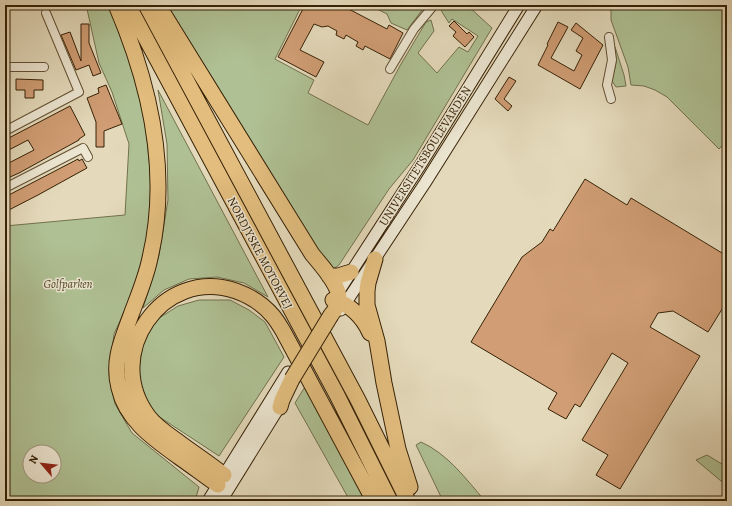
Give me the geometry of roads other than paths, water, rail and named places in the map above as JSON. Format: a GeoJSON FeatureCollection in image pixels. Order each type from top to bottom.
{"type":"FeatureCollection","features":[{"type":"Feature","properties":{"kind":"highway"},"geometry":{"type":"LineString","coordinates":[[116,5],[134,50],[145,86],[156,150],[158,185],[158,211],[150,258],[144,280],[121,341],[117,360],[119,388],[124,404],[135,420],[155,440],[221,480]]}},
{"type":"Feature","properties":{"kind":"highway","name":"NORDJYSKE MOTORVEJ"},"geometry":{"type":"LineString","coordinates":[[128,5],[336,395],[390,501]]}},
{"type":"Feature","properties":{"kind":"highway","name":"NORDJYSKE MOTORVEJ"},"geometry":{"type":"LineString","coordinates":[[146,5],[358,400],[408,501]]}},
{"type":"Feature","properties":{"kind":"highway"},"geometry":{"type":"LineString","coordinates":[[158,5],[312,254],[334,283],[335,306],[292,378],[280,407]]}},
{"type":"Feature","properties":{"kind":"highway"},"geometry":{"type":"LineString","coordinates":[[375,258],[368,283],[366,300],[377,341],[398,449],[415,501]]}},
{"type":"Feature","properties":{"kind":"highway"},"geometry":{"type":"LineString","coordinates":[[329,276],[338,276],[351,272]]}},
{"type":"Feature","properties":{"kind":"highway"},"geometry":{"type":"LineString","coordinates":[[221,480],[161,429],[148,416],[139,401],[133,384],[131,367],[133,349],[139,332],[157,308],[176,295],[193,289],[211,287],[229,289],[246,294],[261,304],[274,316],[374,501]]}},
{"type":"Feature","properties":{"kind":"highway"},"geometry":{"type":"LineString","coordinates":[[335,306],[358,314],[366,325],[379,356]]}},
{"type":"Feature","properties":{"kind":"main road","name":"UNIVERSITETSBOULEVARDEN"},"geometry":{"type":"LineString","coordinates":[[335,306],[351,272],[421,164],[519,5]]}},
{"type":"Feature","properties":{"kind":"main road","name":"UNIVERSITETSBOULEVARDEN"},"geometry":{"type":"LineString","coordinates":[[335,306],[375,258],[425,183],[536,5]]}},
{"type":"Feature","properties":{"kind":"main road"},"geometry":{"type":"LineString","coordinates":[[208,501],[292,378]]}},
{"type":"Feature","properties":{"kind":"main road"},"geometry":{"type":"LineString","coordinates":[[221,501],[280,407]]}},
{"type":"Feature","properties":{"kind":"street"},"geometry":{"type":"LineString","coordinates":[[390,70],[414,29],[434,5]]}},
{"type":"Feature","properties":{"kind":"street"},"geometry":{"type":"LineString","coordinates":[[5,131],[79,92],[46,13]]}},
{"type":"Feature","properties":{"kind":"street"},"geometry":{"type":"LineString","coordinates":[[609,37],[612,60],[607,85],[611,100]]}},
{"type":"Feature","properties":{"kind":"street"},"geometry":{"type":"LineString","coordinates":[[5,67],[44,68]]}},
{"type":"Feature","properties":{"kind":"street"},"geometry":{"type":"LineString","coordinates":[[5,188],[84,148],[88,157]]}},
{"type":"Feature","properties":{"kind":"park label","name":"Golfparken"},"geometry":{"type":"Point","coordinates":[68,284]}}]}
